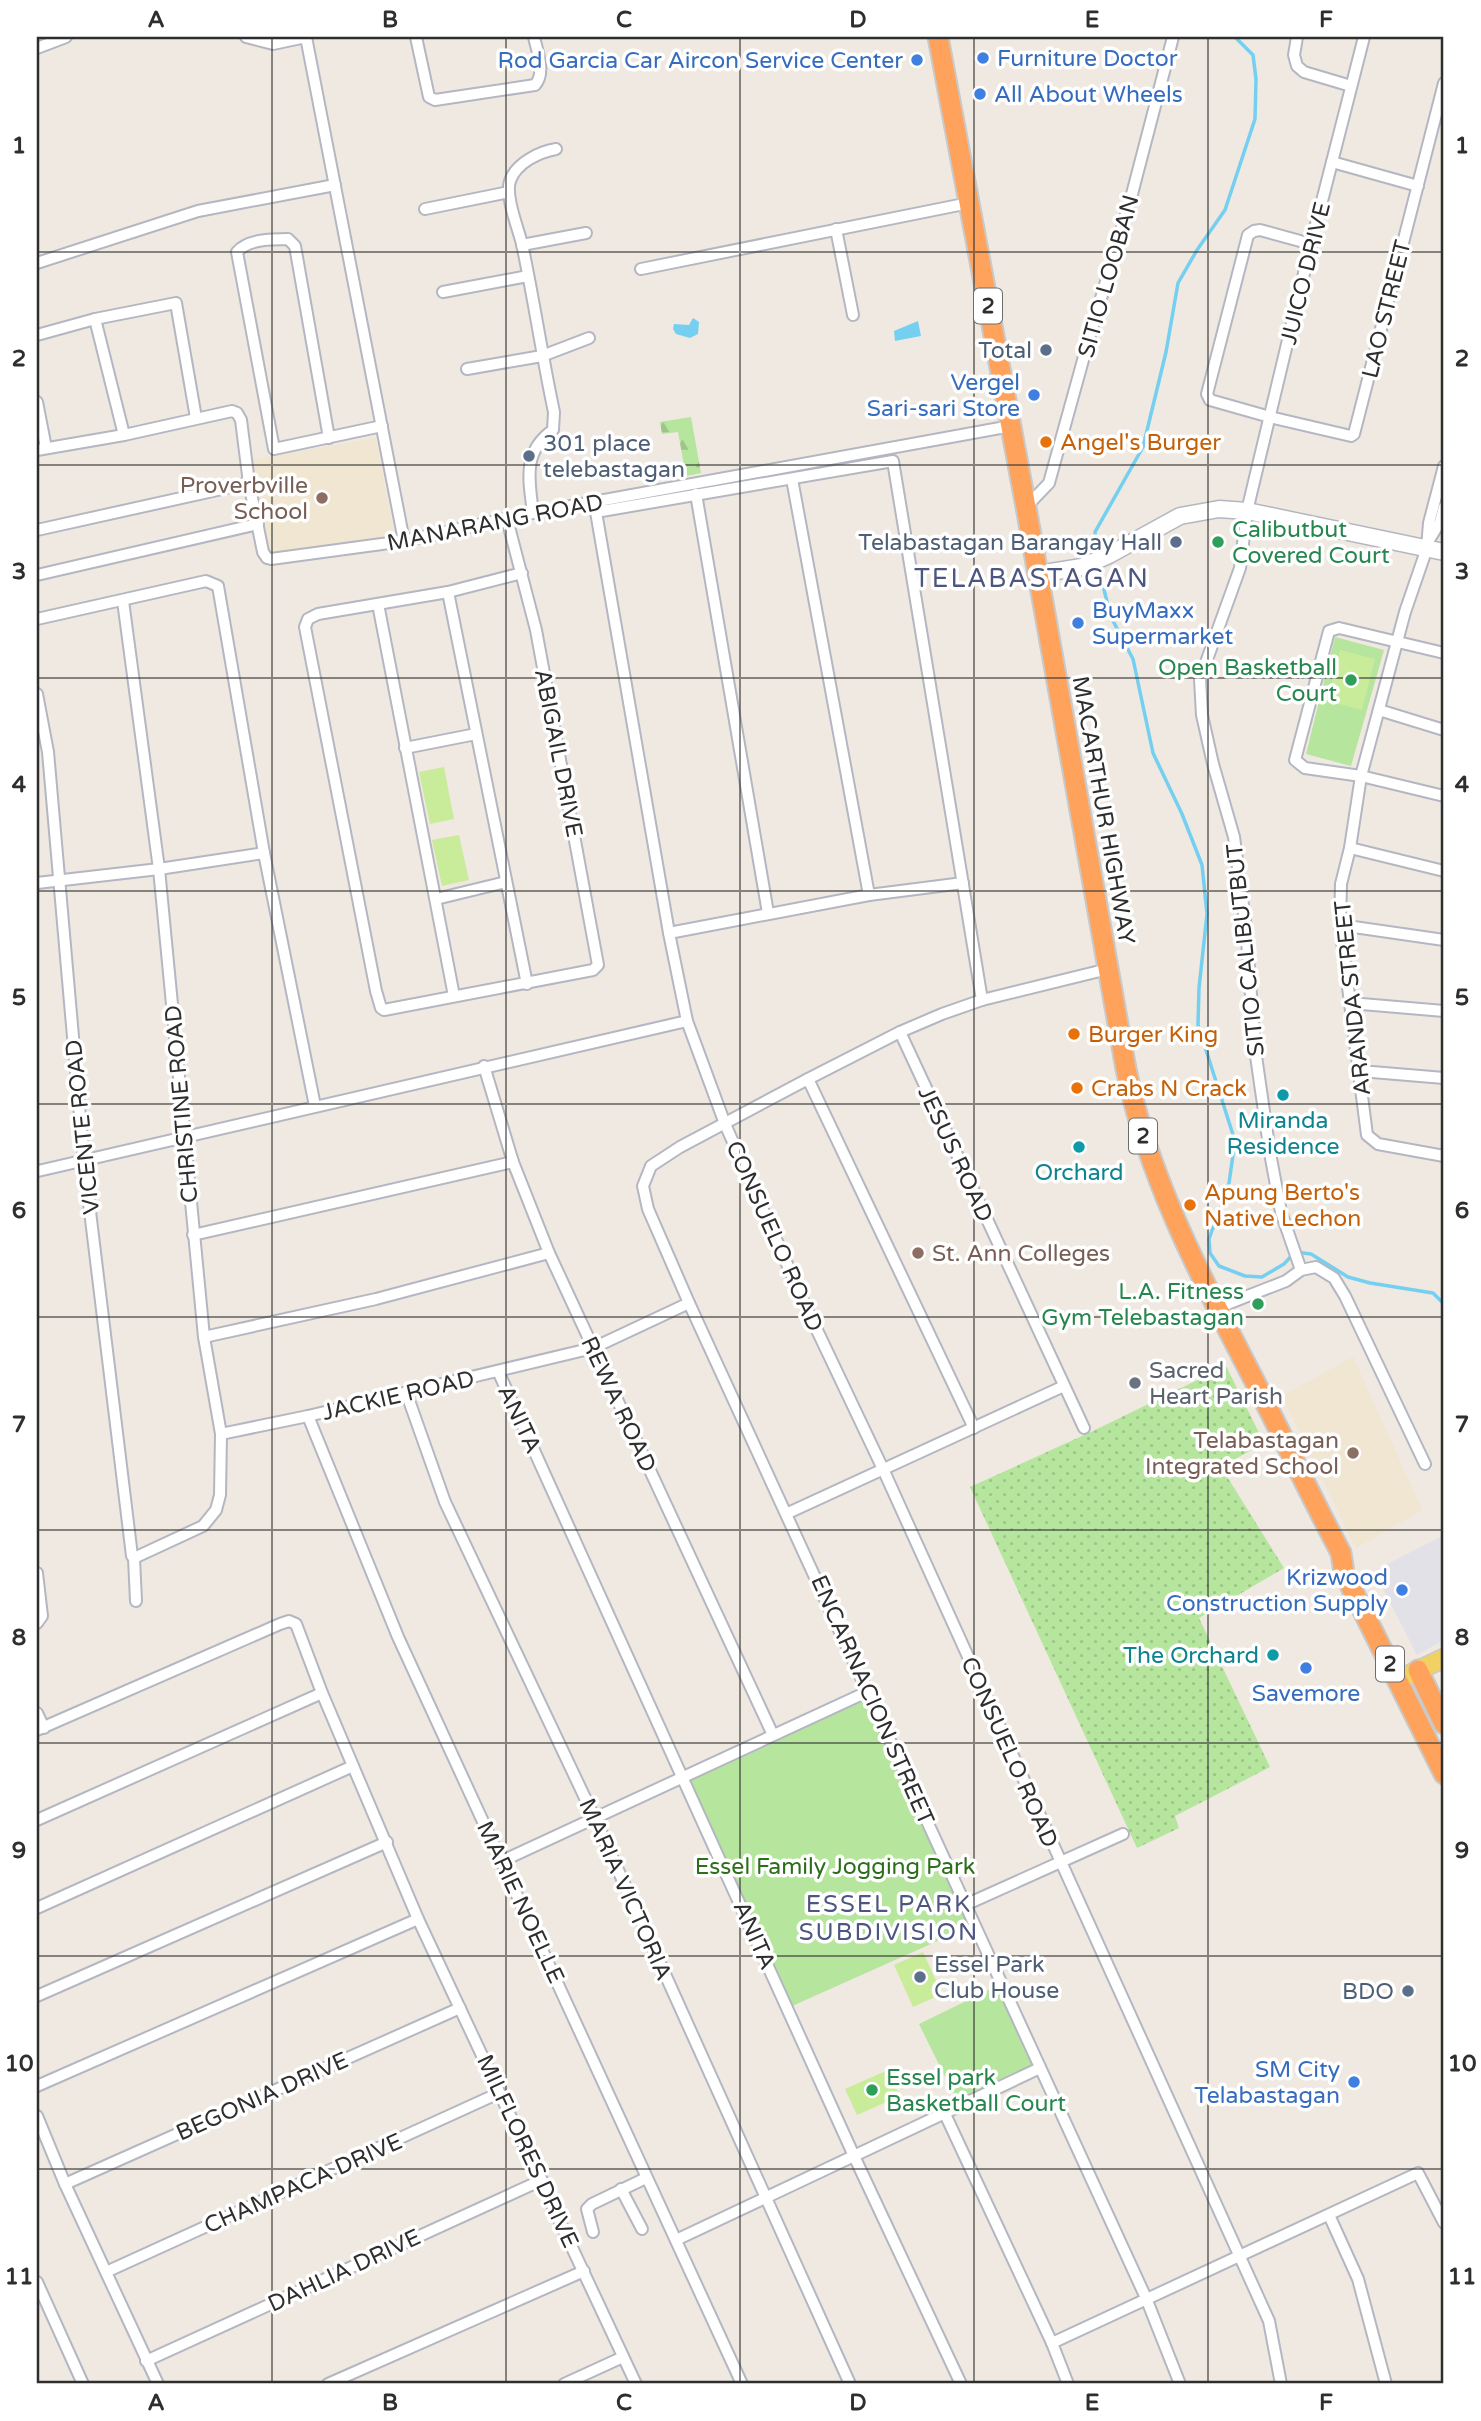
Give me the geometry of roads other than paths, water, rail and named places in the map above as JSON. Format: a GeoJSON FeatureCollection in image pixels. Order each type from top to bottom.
{"type":"FeatureCollection","features":[{"type":"Feature","properties":{"kind":"highway","name":"MACARTHUR HIGHWAY"},"geometry":{"type":"LineString","coordinates":[[938,37],[1026,507],[1130,1088],[1154,1171],[1182,1237],[1340,1553],[1344,1573],[1408,1675],[1444,1747]]}},
{"type":"Feature","properties":{"kind":"highway","name":"MACARTHUR HIGHWAY"},"geometry":{"type":"LineString","coordinates":[[1408,1675],[1444,1774]]}},
{"type":"Feature","properties":{"kind":"highway"},"geometry":{"type":"LineString","coordinates":[[1408,1675],[1444,1724]]}},
{"type":"Feature","properties":{"kind":"main road"},"geometry":{"type":"LineString","coordinates":[[1408,1675],[1444,1658]]}},
{"type":"Feature","properties":{"kind":"street"},"geometry":{"type":"LineString","coordinates":[[37,48],[66,37]]}},
{"type":"Feature","properties":{"kind":"street"},"geometry":{"type":"LineString","coordinates":[[246,37],[273,44],[306,37],[404,541]]}},
{"type":"Feature","properties":{"kind":"street"},"geometry":{"type":"LineString","coordinates":[[416,37],[429,97],[435,100],[535,85],[540,80],[540,71],[534,37]]}},
{"type":"Feature","properties":{"kind":"street","name":"SITIO LOOBAN"},"geometry":{"type":"LineString","coordinates":[[1026,507],[1049,483],[1132,194],[1172,37]]}},
{"type":"Feature","properties":{"kind":"street"},"geometry":{"type":"LineString","coordinates":[[1297,37],[1294,55],[1297,66],[1304,72],[1351,86]]}},
{"type":"Feature","properties":{"kind":"street","name":"JUICO DRIVE"},"geometry":{"type":"LineString","coordinates":[[1247,511],[1364,37]]}},
{"type":"Feature","properties":{"kind":"street"},"geometry":{"type":"LineString","coordinates":[[1332,162],[1418,186],[1444,83]]}},
{"type":"Feature","properties":{"kind":"street"},"geometry":{"type":"LineString","coordinates":[[533,513],[529,475],[534,448],[555,426],[554,412],[509,183],[520,167],[537,154],[556,149]]}},
{"type":"Feature","properties":{"kind":"street"},"geometry":{"type":"LineString","coordinates":[[37,263],[198,211],[335,185]]}},
{"type":"Feature","properties":{"kind":"street","name":"LAO STREET"},"geometry":{"type":"LineString","coordinates":[[1270,417],[1346,436],[1354,434],[1418,186]]}},
{"type":"Feature","properties":{"kind":"street"},"geometry":{"type":"LineString","coordinates":[[425,209],[509,192]]}},
{"type":"Feature","properties":{"kind":"street"},"geometry":{"type":"LineString","coordinates":[[641,268],[970,203]]}},
{"type":"Feature","properties":{"kind":"street"},"geometry":{"type":"LineString","coordinates":[[836,229],[853,315]]}},
{"type":"Feature","properties":{"kind":"street"},"geometry":{"type":"LineString","coordinates":[[1270,417],[1210,400],[1207,391],[1248,235],[1260,230],[1311,243]]}},
{"type":"Feature","properties":{"kind":"street"},"geometry":{"type":"LineString","coordinates":[[522,245],[586,233]]}},
{"type":"Feature","properties":{"kind":"street"},"geometry":{"type":"LineString","coordinates":[[329,438],[295,246],[288,239],[243,245],[237,252],[272,446],[275,449],[329,438],[382,426]]}},
{"type":"Feature","properties":{"kind":"street"},"geometry":{"type":"LineString","coordinates":[[443,292],[528,276]]}},
{"type":"Feature","properties":{"kind":"street"},"geometry":{"type":"LineString","coordinates":[[37,335],[95,318],[176,303],[196,418]]}},
{"type":"Feature","properties":{"kind":"street"},"geometry":{"type":"LineString","coordinates":[[95,318],[124,435]]}},
{"type":"Feature","properties":{"kind":"street"},"geometry":{"type":"LineString","coordinates":[[467,369],[542,356],[589,338]]}},
{"type":"Feature","properties":{"kind":"street"},"geometry":{"type":"LineString","coordinates":[[37,402],[41,449],[124,435],[232,411],[240,417],[258,524],[37,575]]}},
{"type":"Feature","properties":{"kind":"street","name":"MANARANG ROAD"},"geometry":{"type":"LineString","coordinates":[[258,524],[267,558],[404,541],[533,513],[1011,426]]}},
{"type":"Feature","properties":{"kind":"street"},"geometry":{"type":"LineString","coordinates":[[768,913],[696,494],[893,461],[982,1000]]}},
{"type":"Feature","properties":{"kind":"street","name":"ARANDA STREET"},"geometry":{"type":"LineString","coordinates":[[1428,544],[1429,523],[1444,466]]}},
{"type":"Feature","properties":{"kind":"street"},"geometry":{"type":"LineString","coordinates":[[792,479],[869,895]]}},
{"type":"Feature","properties":{"kind":"street"},"geometry":{"type":"LineString","coordinates":[[37,530],[249,483]]}},
{"type":"Feature","properties":{"kind":"street","name":"CONSUELO ROAD"},"geometry":{"type":"LineString","coordinates":[[696,494],[596,512],[669,933],[687,1021],[725,1124],[806,1307],[883,1469],[1269,2321],[1281,2384]]}},
{"type":"Feature","properties":{"kind":"street","name":"ARANDA STREET"},"geometry":{"type":"LineString","coordinates":[[1444,507],[1440,522],[1428,544],[1405,612],[1360,776],[1350,848],[1341,884],[1340,925],[1367,1135],[1378,1144],[1444,1156]]}},
{"type":"Feature","properties":{"kind":"street"},"geometry":{"type":"LineString","coordinates":[[1038,574],[1082,568],[1180,516],[1219,509],[1247,511],[1428,544],[1444,552]]}},
{"type":"Feature","properties":{"kind":"street","name":"SITIO CALIBUTBUT"},"geometry":{"type":"LineString","coordinates":[[1247,511],[1240,568],[1200,679],[1202,715],[1234,837],[1247,928],[1255,1049],[1280,1212],[1300,1266]]}},
{"type":"Feature","properties":{"kind":"street","name":"ABIGAIL DRIVE"},"geometry":{"type":"LineString","coordinates":[[507,519],[536,630],[598,965],[596,968],[527,984]]}},
{"type":"Feature","properties":{"kind":"street"},"geometry":{"type":"LineString","coordinates":[[448,592],[527,984],[454,996],[389,1011],[381,1008],[376,991],[305,627],[308,619],[318,614],[448,592],[522,573]]}},
{"type":"Feature","properties":{"kind":"street"},"geometry":{"type":"LineString","coordinates":[[37,619],[206,581],[218,586],[264,853],[315,1106]]}},
{"type":"Feature","properties":{"kind":"street","name":"CHRISTINE ROAD"},"geometry":{"type":"LineString","coordinates":[[123,601],[159,869],[192,1235],[204,1337],[221,1434],[220,1495],[211,1518],[203,1526],[134,1558]]}},
{"type":"Feature","properties":{"kind":"street"},"geometry":{"type":"LineString","coordinates":[[378,604],[454,996]]}},
{"type":"Feature","properties":{"kind":"street"},"geometry":{"type":"LineString","coordinates":[[1444,653],[1339,628],[1329,631],[1295,760],[1305,768],[1360,776],[1444,796]]}},
{"type":"Feature","properties":{"kind":"street","name":"VICENTE ROAD"},"geometry":{"type":"LineString","coordinates":[[37,694],[48,752],[84,1162],[134,1558],[136,1601]]}},
{"type":"Feature","properties":{"kind":"street"},"geometry":{"type":"LineString","coordinates":[[1379,710],[1444,730]]}},
{"type":"Feature","properties":{"kind":"street"},"geometry":{"type":"LineString","coordinates":[[405,748],[476,734]]}},
{"type":"Feature","properties":{"kind":"street"},"geometry":{"type":"LineString","coordinates":[[1350,848],[1444,871]]}},
{"type":"Feature","properties":{"kind":"street"},"geometry":{"type":"LineString","coordinates":[[37,883],[159,869],[264,853]]}},
{"type":"Feature","properties":{"kind":"street"},"geometry":{"type":"LineString","coordinates":[[436,899],[506,882]]}},
{"type":"Feature","properties":{"kind":"street"},"geometry":{"type":"LineString","coordinates":[[669,933],[869,895],[963,883]]}},
{"type":"Feature","properties":{"kind":"street"},"geometry":{"type":"LineString","coordinates":[[1340,925],[1444,940]]}},
{"type":"Feature","properties":{"kind":"street"},"geometry":{"type":"LineString","coordinates":[[725,1124],[900,1032],[982,1000],[1108,969]]}},
{"type":"Feature","properties":{"kind":"street"},"geometry":{"type":"LineString","coordinates":[[1350,1003],[1444,1011]]}},
{"type":"Feature","properties":{"kind":"street"},"geometry":{"type":"LineString","coordinates":[[38,1171],[687,1021]]}},
{"type":"Feature","properties":{"kind":"street","name":"JESUS ROAD"},"geometry":{"type":"LineString","coordinates":[[900,1032],[1084,1429]]}},
{"type":"Feature","properties":{"kind":"street","name":"REWA ROAD"},"geometry":{"type":"LineString","coordinates":[[484,1066],[513,1162],[549,1254],[773,1735]]}},
{"type":"Feature","properties":{"kind":"street"},"geometry":{"type":"LineString","coordinates":[[1360,1071],[1444,1078]]}},
{"type":"Feature","properties":{"kind":"street"},"geometry":{"type":"LineString","coordinates":[[808,1079],[974,1428]]}},
{"type":"Feature","properties":{"kind":"street","name":"ENCARNACION STREET"},"geometry":{"type":"LineString","coordinates":[[725,1124],[680,1147],[651,1166],[643,1186],[648,1209],[1146,2298],[1180,2384]]}},
{"type":"Feature","properties":{"kind":"street"},"geometry":{"type":"LineString","coordinates":[[192,1235],[513,1162]]}},
{"type":"Feature","properties":{"kind":"street"},"geometry":{"type":"LineString","coordinates":[[204,1337],[376,1299],[549,1254]]}},
{"type":"Feature","properties":{"kind":"street"},"geometry":{"type":"LineString","coordinates":[[1217,1308],[1286,1281],[1300,1266],[1316,1267],[1334,1278],[1425,1464]]}},
{"type":"Feature","properties":{"kind":"street","name":"JACKIE ROAD"},"geometry":{"type":"LineString","coordinates":[[221,1434],[593,1348],[690,1303]]}},
{"type":"Feature","properties":{"kind":"street","name":"ANITA"},"geometry":{"type":"LineString","coordinates":[[498,1371],[854,2156],[961,2384]]}},
{"type":"Feature","properties":{"kind":"street"},"geometry":{"type":"LineString","coordinates":[[788,1513],[1064,1386]]}},
{"type":"Feature","properties":{"kind":"street","name":"MARIA VICTORIA"},"geometry":{"type":"LineString","coordinates":[[406,1392],[445,1503],[595,1819],[850,2384]]}},
{"type":"Feature","properties":{"kind":"street","name":"MARIE NOELLE"},"geometry":{"type":"LineString","coordinates":[[308,1416],[398,1637],[742,2384]]}},
{"type":"Feature","properties":{"kind":"street"},"geometry":{"type":"LineString","coordinates":[[37,1573],[42,1616],[37,1623]]}},
{"type":"Feature","properties":{"kind":"street","name":"MILFLORES DRIVE"},"geometry":{"type":"LineString","coordinates":[[40,1729],[289,1621],[296,1624],[321,1693],[418,1919],[636,2384]]}},
{"type":"Feature","properties":{"kind":"street"},"geometry":{"type":"LineString","coordinates":[[502,1861],[869,1691]]}},
{"type":"Feature","properties":{"kind":"street"},"geometry":{"type":"LineString","coordinates":[[37,1820],[321,1693]]}},
{"type":"Feature","properties":{"kind":"street"},"geometry":{"type":"LineString","coordinates":[[37,1713],[40,1729]]}},
{"type":"Feature","properties":{"kind":"street"},"geometry":{"type":"LineString","coordinates":[[37,1908],[353,1766]]}},
{"type":"Feature","properties":{"kind":"street"},"geometry":{"type":"LineString","coordinates":[[965,1905],[1123,1834]]}},
{"type":"Feature","properties":{"kind":"street"},"geometry":{"type":"LineString","coordinates":[[37,1996],[387,1842]]}},
{"type":"Feature","properties":{"kind":"street"},"geometry":{"type":"LineString","coordinates":[[37,2086],[418,1919]]}},
{"type":"Feature","properties":{"kind":"street","name":"BEGONIA DRIVE"},"geometry":{"type":"LineString","coordinates":[[65,2185],[460,2008]]}},
{"type":"Feature","properties":{"kind":"street"},"geometry":{"type":"LineString","coordinates":[[676,2240],[1040,2068]]}},
{"type":"Feature","properties":{"kind":"street","name":"CHAMPACA DRIVE"},"geometry":{"type":"LineString","coordinates":[[106,2272],[499,2094]]}},
{"type":"Feature","properties":{"kind":"street"},"geometry":{"type":"LineString","coordinates":[[945,2114],[1052,2343],[1068,2384]]}},
{"type":"Feature","properties":{"kind":"street"},"geometry":{"type":"LineString","coordinates":[[37,2116],[65,2185],[158,2384]]}},
{"type":"Feature","properties":{"kind":"street"},"geometry":{"type":"LineString","coordinates":[[1052,2343],[1418,2173],[1444,2223]]}},
{"type":"Feature","properties":{"kind":"street"},"geometry":{"type":"LineString","coordinates":[[593,2232],[587,2209],[592,2204],[646,2178]]}},
{"type":"Feature","properties":{"kind":"street","name":"DAHLIA DRIVE"},"geometry":{"type":"LineString","coordinates":[[146,2361],[542,2180]]}},
{"type":"Feature","properties":{"kind":"street"},"geometry":{"type":"LineString","coordinates":[[621,2189],[642,2230]]}},
{"type":"Feature","properties":{"kind":"street"},"geometry":{"type":"LineString","coordinates":[[1329,2215],[1358,2279],[1386,2384]]}},
{"type":"Feature","properties":{"kind":"street"},"geometry":{"type":"LineString","coordinates":[[328,2384],[584,2271]]}},
{"type":"Feature","properties":{"kind":"street"},"geometry":{"type":"LineString","coordinates":[[37,2282],[83,2384]]}},
{"type":"Feature","properties":{"kind":"street"},"geometry":{"type":"LineString","coordinates":[[564,2384],[623,2357]]}},
{"type":"Feature","properties":{"kind":"water"},"geometry":{"type":"Polygon","coordinates":[[[693,318],[699,322],[698,334],[690,338],[676,334],[674,324],[689,325],[693,318]]]}},
{"type":"Feature","properties":{"kind":"water"},"geometry":{"type":"Polygon","coordinates":[[[918,321],[921,336],[895,341],[894,331],[918,321]]]}},
{"type":"Feature","properties":{"kind":"waterway"},"geometry":{"type":"LineString","coordinates":[[1097,554],[1095,532],[1143,447],[1166,352],[1178,283],[1225,210],[1255,119],[1256,79],[1253,55],[1235,37]]}},
{"type":"Feature","properties":{"kind":"waterway"},"geometry":{"type":"LineString","coordinates":[[1098,566],[1111,617],[1133,659],[1153,753],[1182,814],[1202,865],[1207,914],[1198,1025],[1235,1141],[1229,1183],[1209,1239],[1210,1253],[1219,1266],[1245,1276],[1262,1277],[1284,1264],[1295,1252],[1311,1254],[1348,1277],[1433,1293],[1444,1304]]}},
{"type":"Feature","properties":{"kind":"place","name":"Furniture Doctor"},"geometry":{"type":"Point","coordinates":[983,58]}},
{"type":"Feature","properties":{"kind":"place","name":"Rod Garcia Car Aircon Service Center"},"geometry":{"type":"Point","coordinates":[917,60]}},
{"type":"Feature","properties":{"kind":"place","name":"All About Wheels"},"geometry":{"type":"Point","coordinates":[980,94]}},
{"type":"Feature","properties":{"kind":"place","name":"Total"},"geometry":{"type":"Point","coordinates":[1046,350]}},
{"type":"Feature","properties":{"kind":"place","name":"Vergel Sari-sari Store"},"geometry":{"type":"Point","coordinates":[1034,395]}},
{"type":"Feature","properties":{"kind":"place","name":"Angel's Burger"},"geometry":{"type":"Point","coordinates":[1046,442]}},
{"type":"Feature","properties":{"kind":"place","name":"301 place telebastagan"},"geometry":{"type":"Point","coordinates":[529,456]}},
{"type":"Feature","properties":{"kind":"place","name":"Proverbville School"},"geometry":{"type":"Point","coordinates":[322,498]}},
{"type":"Feature","properties":{"kind":"place","name":"Telabastagan Barangay Hall"},"geometry":{"type":"Point","coordinates":[1176,542]}},
{"type":"Feature","properties":{"kind":"place","name":"Calibutbut Covered Court"},"geometry":{"type":"Point","coordinates":[1218,542]}},
{"type":"Feature","properties":{"kind":"place","name":"BuyMaxx Supermarket"},"geometry":{"type":"Point","coordinates":[1078,623]}},
{"type":"Feature","properties":{"kind":"place","name":"Open Basketball Court"},"geometry":{"type":"Point","coordinates":[1351,680]}},
{"type":"Feature","properties":{"kind":"place","name":"Burger King"},"geometry":{"type":"Point","coordinates":[1074,1034]}},
{"type":"Feature","properties":{"kind":"place","name":"Crabs N Crack"},"geometry":{"type":"Point","coordinates":[1077,1088]}},
{"type":"Feature","properties":{"kind":"place","name":"Miranda Residence"},"geometry":{"type":"Point","coordinates":[1283,1095]}},
{"type":"Feature","properties":{"kind":"place","name":"Orchard"},"geometry":{"type":"Point","coordinates":[1079,1147]}},
{"type":"Feature","properties":{"kind":"place","name":"Apung Berto's Native Lechon"},"geometry":{"type":"Point","coordinates":[1190,1205]}},
{"type":"Feature","properties":{"kind":"place","name":"St. Ann Colleges"},"geometry":{"type":"Point","coordinates":[918,1253]}},
{"type":"Feature","properties":{"kind":"place","name":"L.A. Fitness Gym Telebastagan"},"geometry":{"type":"Point","coordinates":[1258,1304]}},
{"type":"Feature","properties":{"kind":"place","name":"Sacred Heart Parish"},"geometry":{"type":"Point","coordinates":[1135,1383]}},
{"type":"Feature","properties":{"kind":"place","name":"Telabastagan Integrated School"},"geometry":{"type":"Point","coordinates":[1353,1453]}},
{"type":"Feature","properties":{"kind":"place","name":"Krizwood Construction Supply"},"geometry":{"type":"Point","coordinates":[1402,1590]}},
{"type":"Feature","properties":{"kind":"place","name":"The Orchard"},"geometry":{"type":"Point","coordinates":[1273,1655]}},
{"type":"Feature","properties":{"kind":"place","name":"Savemore"},"geometry":{"type":"Point","coordinates":[1306,1668]}},
{"type":"Feature","properties":{"kind":"place","name":"Essel Park Club House"},"geometry":{"type":"Point","coordinates":[920,1977]}},
{"type":"Feature","properties":{"kind":"place","name":"BDO"},"geometry":{"type":"Point","coordinates":[1408,1991]}},
{"type":"Feature","properties":{"kind":"place","name":"SM City Telabastagan"},"geometry":{"type":"Point","coordinates":[1354,2082]}},
{"type":"Feature","properties":{"kind":"place","name":"Essel park Basketball Court"},"geometry":{"type":"Point","coordinates":[872,2090]}},
{"type":"Feature","properties":{"kind":"district","name":"TELABASTAGAN"},"geometry":{"type":"Point","coordinates":[1032,578]}},
{"type":"Feature","properties":{"kind":"district","name":"ESSEL PARK SUBDIVISION"},"geometry":{"type":"Point","coordinates":[889,1918]}},
{"type":"Feature","properties":{"kind":"park label","name":"Essel Family Jogging Park"},"geometry":{"type":"Point","coordinates":[835,1866]}}]}
